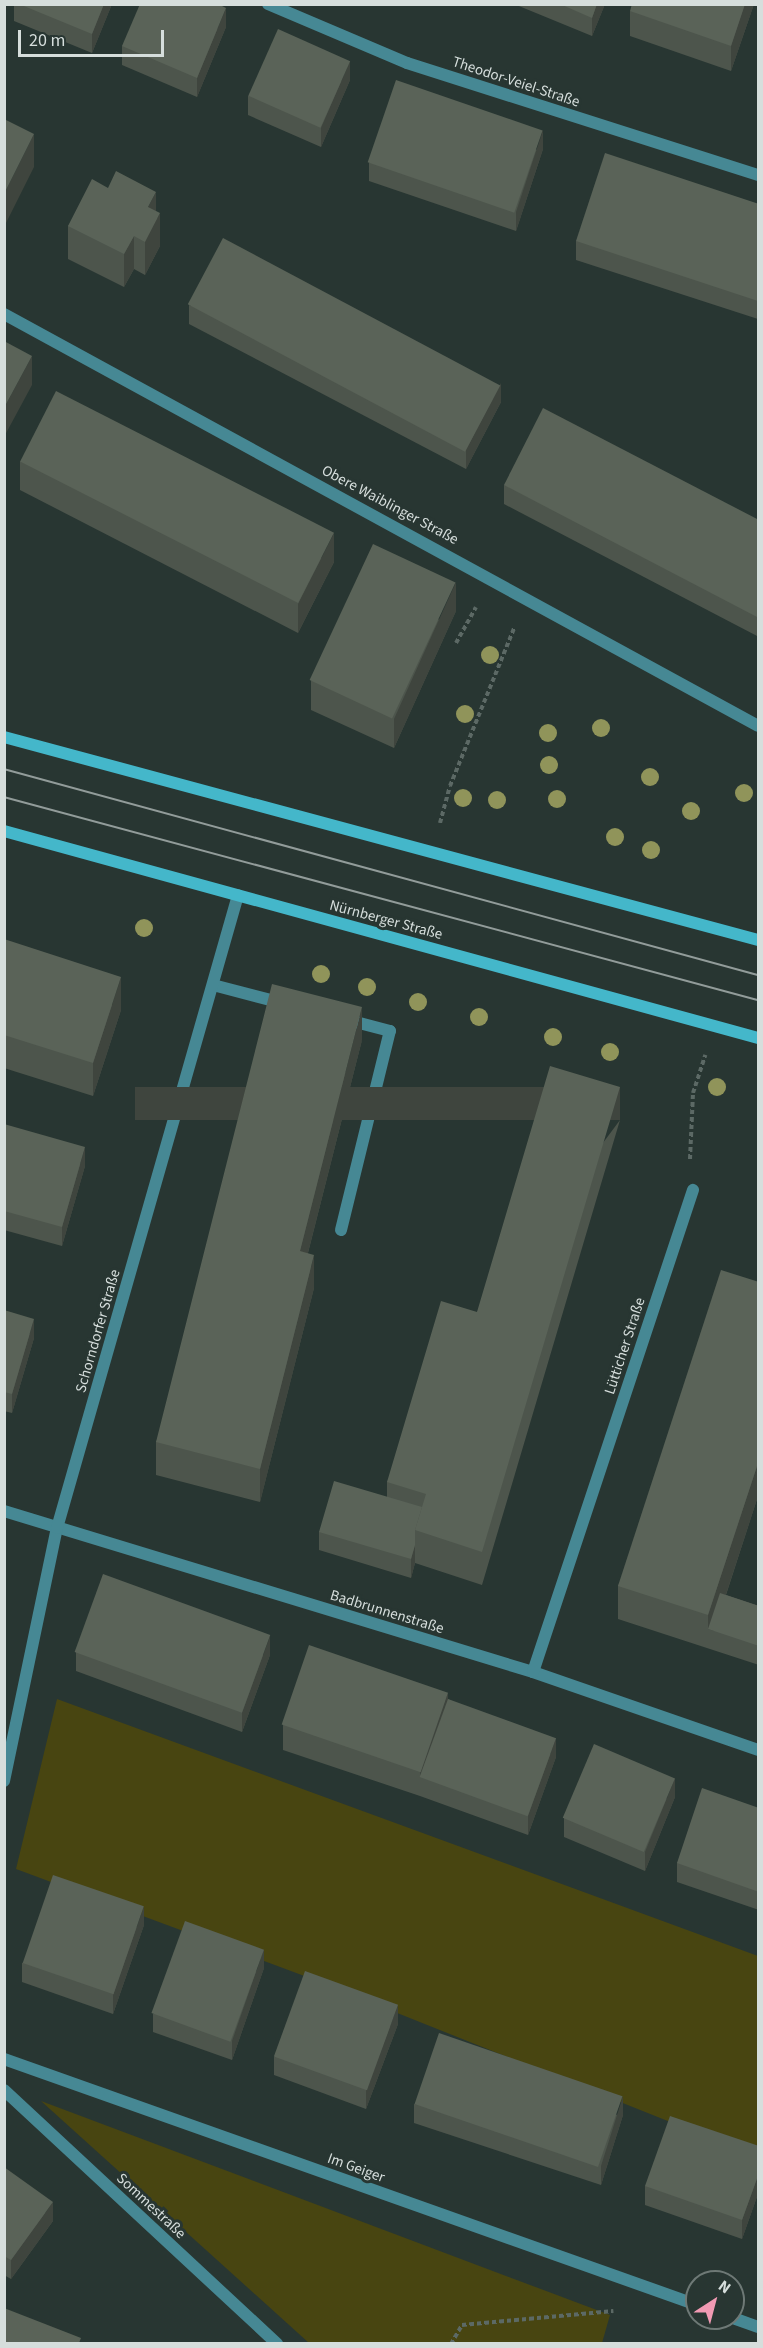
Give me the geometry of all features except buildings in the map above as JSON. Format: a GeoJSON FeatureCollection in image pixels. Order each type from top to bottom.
{"type":"FeatureCollection","features":[{"type":"Feature","properties":{"kind":"main road"},"geometry":{"type":"LineString","coordinates":[[4,737],[759,940]]}},
{"type":"Feature","properties":{"kind":"main road","name":"Nürnberger Straße"},"geometry":{"type":"LineString","coordinates":[[4,831],[759,1038]]}},
{"type":"Feature","properties":{"kind":"street","name":"Theodor-Veiel-Straße"},"geometry":{"type":"LineString","coordinates":[[268,4],[407,63],[759,175]]}},
{"type":"Feature","properties":{"kind":"street","name":"Obere Waiblinger Straße"},"geometry":{"type":"LineString","coordinates":[[4,314],[530,598],[759,726]]}},
{"type":"Feature","properties":{"kind":"street","name":"Schorndorfer Straße"},"geometry":{"type":"LineString","coordinates":[[4,1780],[57,1528],[238,895]]}},
{"type":"Feature","properties":{"kind":"street"},"geometry":{"type":"LineString","coordinates":[[213,985],[290,1005]]}},
{"type":"Feature","properties":{"kind":"street"},"geometry":{"type":"LineString","coordinates":[[334,1017],[390,1031],[340,1230]]}},
{"type":"Feature","properties":{"kind":"street","name":"Lütticher Straße"},"geometry":{"type":"LineString","coordinates":[[533,1672],[693,1190]]}},
{"type":"Feature","properties":{"kind":"street","name":"Badbrunnenstraße"},"geometry":{"type":"LineString","coordinates":[[4,1511],[533,1672],[759,1750]]}},
{"type":"Feature","properties":{"kind":"street","name":"Im Geiger"},"geometry":{"type":"LineString","coordinates":[[4,2059],[685,2301]]}},
{"type":"Feature","properties":{"kind":"street","name":"Sommestraße"},"geometry":{"type":"LineString","coordinates":[[4,2090],[277,2343]]}},
{"type":"Feature","properties":{"kind":"path"},"geometry":{"type":"LineString","coordinates":[[450,786],[508,639],[530,598]]}},
{"type":"Feature","properties":{"kind":"path"},"geometry":{"type":"LineString","coordinates":[[693,1190],[688,1140],[693,1093],[715,1025]]}},
{"type":"Feature","properties":{"kind":"path"},"geometry":{"type":"LineString","coordinates":[[451,2343],[462,2325],[570,2314]]}},
{"type":"Feature","properties":{"kind":"shaded area"},"geometry":{"type":"Polygon","coordinates":[[[57,1699],[758,1956],[758,2157],[307,1977],[16,1869],[57,1699]]]}},
{"type":"Feature","properties":{"kind":"shaded area"},"geometry":{"type":"Polygon","coordinates":[[[41,2101],[610,2315],[602,2343],[309,2343],[41,2101]]]}},
{"type":"Feature","properties":{"kind":"tram line"},"geometry":{"type":"LineString","coordinates":[[4,769],[758,975]]}},
{"type":"Feature","properties":{"kind":"tram line"},"geometry":{"type":"LineString","coordinates":[[4,797],[758,1000]]}}]}
